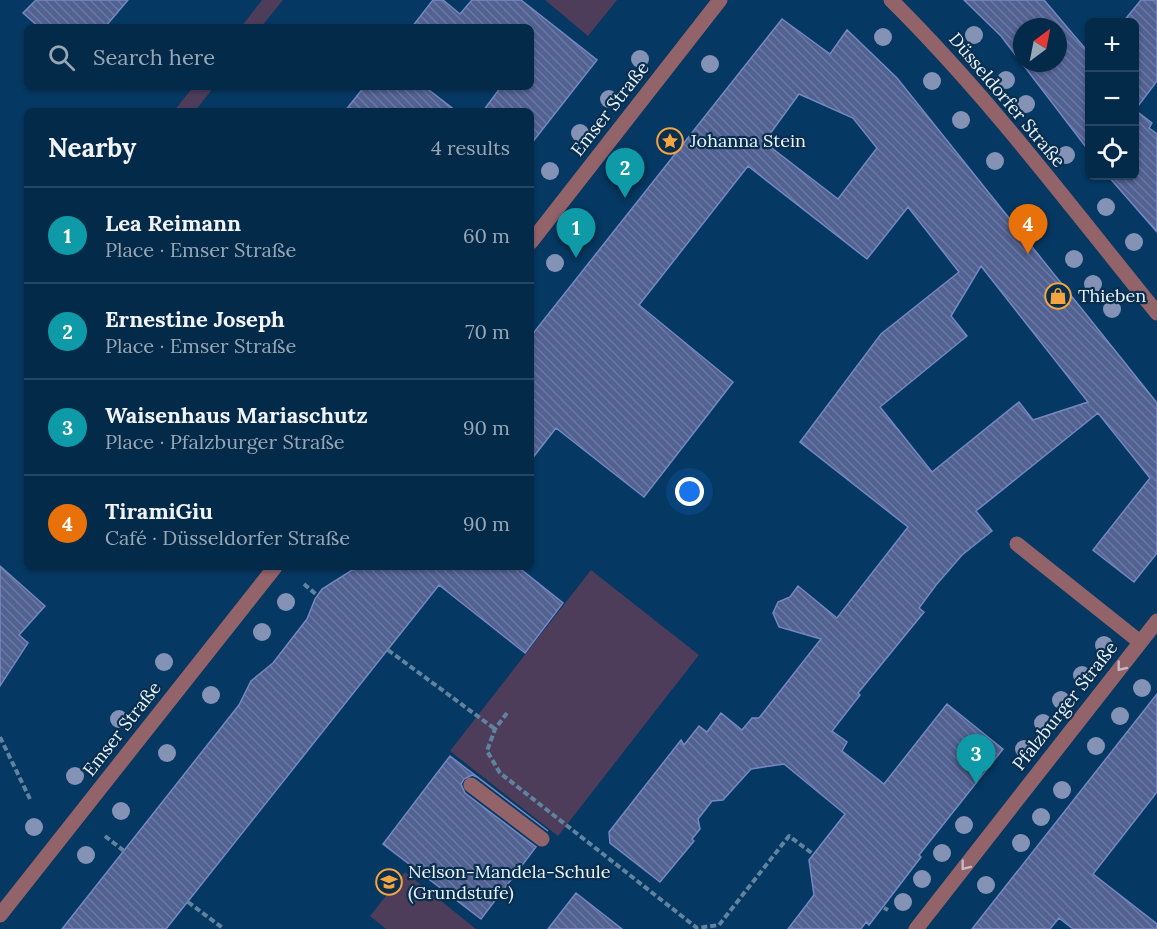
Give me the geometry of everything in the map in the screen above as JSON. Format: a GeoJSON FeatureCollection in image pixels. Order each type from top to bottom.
{"type":"FeatureCollection","features":[{"type":"Feature","properties":{"kind":"street","name":"Emser Straße"},"geometry":{"type":"LineString","coordinates":[[534,238],[720,0]]}},
{"type":"Feature","properties":{"kind":"street","name":"Düsseldorfer Straße"},"geometry":{"type":"LineString","coordinates":[[891,0],[999,118],[1157,313]]}},
{"type":"Feature","properties":{"kind":"street"},"geometry":{"type":"LineString","coordinates":[[1017,544],[1140,642]]}},
{"type":"Feature","properties":{"kind":"street","name":"Emser Straße"},"geometry":{"type":"LineString","coordinates":[[0,915],[273,570]]}},
{"type":"Feature","properties":{"kind":"street","name":"Pfalzburger Straße"},"geometry":{"type":"LineString","coordinates":[[915,929],[1157,621]]}},
{"type":"Feature","properties":{"kind":"street"},"geometry":{"type":"LineString","coordinates":[[471,785],[542,839]]}},
{"type":"Feature","properties":{"kind":"path"},"geometry":{"type":"LineString","coordinates":[[304,584],[318,596]]}},
{"type":"Feature","properties":{"kind":"path"},"geometry":{"type":"LineString","coordinates":[[387,650],[495,729]]}},
{"type":"Feature","properties":{"kind":"path"},"geometry":{"type":"LineString","coordinates":[[507,713],[495,729],[487,751],[500,773],[697,928],[719,925],[789,836],[813,854]]}},
{"type":"Feature","properties":{"kind":"path"},"geometry":{"type":"LineString","coordinates":[[0,737],[30,799]]}},
{"type":"Feature","properties":{"kind":"path"},"geometry":{"type":"LineString","coordinates":[[105,836],[124,851]]}},
{"type":"Feature","properties":{"kind":"path"},"geometry":{"type":"LineString","coordinates":[[188,902],[224,929]]}},
{"type":"Feature","properties":{"kind":"shaded area"},"geometry":{"type":"Polygon","coordinates":[[[262,0],[283,0],[263,24],[243,24],[262,0]]]}},
{"type":"Feature","properties":{"kind":"shaded area"},"geometry":{"type":"Polygon","coordinates":[[[545,0],[617,0],[588,36],[545,0]]]}},
{"type":"Feature","properties":{"kind":"shaded area"},"geometry":{"type":"Polygon","coordinates":[[[191,90],[212,90],[197,108],[176,108],[191,90]]]}},
{"type":"Feature","properties":{"kind":"shaded area"},"geometry":{"type":"Polygon","coordinates":[[[591,570],[699,655],[558,836],[450,751],[591,570]]]}},
{"type":"Feature","properties":{"kind":"shaded area"},"geometry":{"type":"Polygon","coordinates":[[[405,872],[476,929],[386,929],[370,916],[405,872]]]}},
{"type":"Feature","properties":{"kind":"building"},"geometry":{"type":"Polygon","coordinates":[[[36,0],[128,0],[108,24],[36,24],[23,13],[36,0]]]}},
{"type":"Feature","properties":{"kind":"building"},"geometry":{"type":"Polygon","coordinates":[[[433,0],[443,0],[460,14],[472,0],[521,0],[597,60],[534,140],[534,108],[485,108],[499,90],[534,90],[534,24],[414,24],[433,0]]]}},
{"type":"Feature","properties":{"kind":"building"},"geometry":{"type":"Polygon","coordinates":[[[964,0],[1044,0],[1059,18],[1013,18],[1013,52],[1001,36],[964,0]]]}},
{"type":"Feature","properties":{"kind":"building"},"geometry":{"type":"Polygon","coordinates":[[[1141,0],[1157,0],[1157,81],[1139,105],[1139,18],[1126,18],[1141,0]]]}},
{"type":"Feature","properties":{"kind":"building"},"geometry":{"type":"Polygon","coordinates":[[[782,19],[830,54],[847,30],[897,78],[1157,403],[1157,553],[1134,582],[1093,550],[1150,478],[1098,413],[976,511],[992,531],[962,555],[936,585],[919,608],[924,612],[858,693],[860,695],[832,731],[847,742],[842,751],[884,784],[947,704],[1003,749],[919,855],[921,857],[869,925],[866,922],[861,929],[788,929],[814,895],[809,860],[845,814],[784,764],[751,769],[723,800],[712,801],[698,819],[700,829],[692,839],[694,841],[660,882],[610,843],[609,832],[681,740],[684,745],[699,726],[707,732],[721,713],[742,730],[752,718],[759,718],[821,639],[779,627],[773,613],[778,602],[790,597],[798,586],[837,618],[908,527],[800,442],[881,334],[959,272],[908,207],[867,259],[748,166],[639,305],[733,382],[644,497],[556,428],[534,456],[534,332],[782,19]],[[799,94],[764,142],[838,199],[877,148],[853,118],[799,94]],[[981,266],[951,316],[967,336],[880,407],[932,472],[1019,402],[1033,420],[1088,402],[981,266]]]}},
{"type":"Feature","properties":{"kind":"building"},"geometry":{"type":"Polygon","coordinates":[[[1067,27],[1085,48],[1085,146],[1029,72],[1067,72],[1067,27]]]}},
{"type":"Feature","properties":{"kind":"building"},"geometry":{"type":"Polygon","coordinates":[[[362,90],[429,90],[452,108],[347,108],[362,90]]]}},
{"type":"Feature","properties":{"kind":"building"},"geometry":{"type":"Polygon","coordinates":[[[1139,113],[1152,123],[1149,128],[1157,134],[1157,232],[1112,180],[1139,180],[1139,113]]]}},
{"type":"Feature","properties":{"kind":"building"},"geometry":{"type":"Polygon","coordinates":[[[0,566],[45,606],[19,635],[28,643],[0,686],[0,566]]]}},
{"type":"Feature","properties":{"kind":"building"},"geometry":{"type":"Polygon","coordinates":[[[352,570],[522,570],[563,603],[525,653],[439,585],[166,929],[62,929],[239,705],[251,681],[273,663],[307,619],[322,589],[352,570]]]}},
{"type":"Feature","properties":{"kind":"building"},"geometry":{"type":"Polygon","coordinates":[[[1157,694],[1157,792],[1093,874],[1157,924],[1157,929],[1073,929],[1059,918],[1050,929],[972,929],[1157,694]]]}},
{"type":"Feature","properties":{"kind":"building"},"geometry":{"type":"Polygon","coordinates":[[[450,756],[548,831],[477,777],[472,775],[464,779],[461,784],[465,793],[536,847],[481,919],[383,844],[450,756]]]}},
{"type":"Feature","properties":{"kind":"building"},"geometry":{"type":"Polygon","coordinates":[[[576,893],[622,929],[548,929],[576,893]]]}},
{"type":"Feature","properties":{"kind":"place","name":"Johanna Stein"},"geometry":{"type":"Point","coordinates":[670,141]}},
{"type":"Feature","properties":{"kind":"place","name":"Ernestine Joseph"},"geometry":{"type":"Point","coordinates":[625,198]}},
{"type":"Feature","properties":{"kind":"place","name":"TiramiGiu"},"geometry":{"type":"Point","coordinates":[1028,254]}},
{"type":"Feature","properties":{"kind":"place","name":"Lea Reimann"},"geometry":{"type":"Point","coordinates":[576,258]}},
{"type":"Feature","properties":{"kind":"place","name":"Thieben"},"geometry":{"type":"Point","coordinates":[1058,296]}},
{"type":"Feature","properties":{"kind":"place","name":"Waisenhaus Mariaschutz"},"geometry":{"type":"Point","coordinates":[976,784]}},
{"type":"Feature","properties":{"kind":"place","name":"Nelson-Mandela-Schule (Grundstufe)"},"geometry":{"type":"Point","coordinates":[389,882]}}]}
